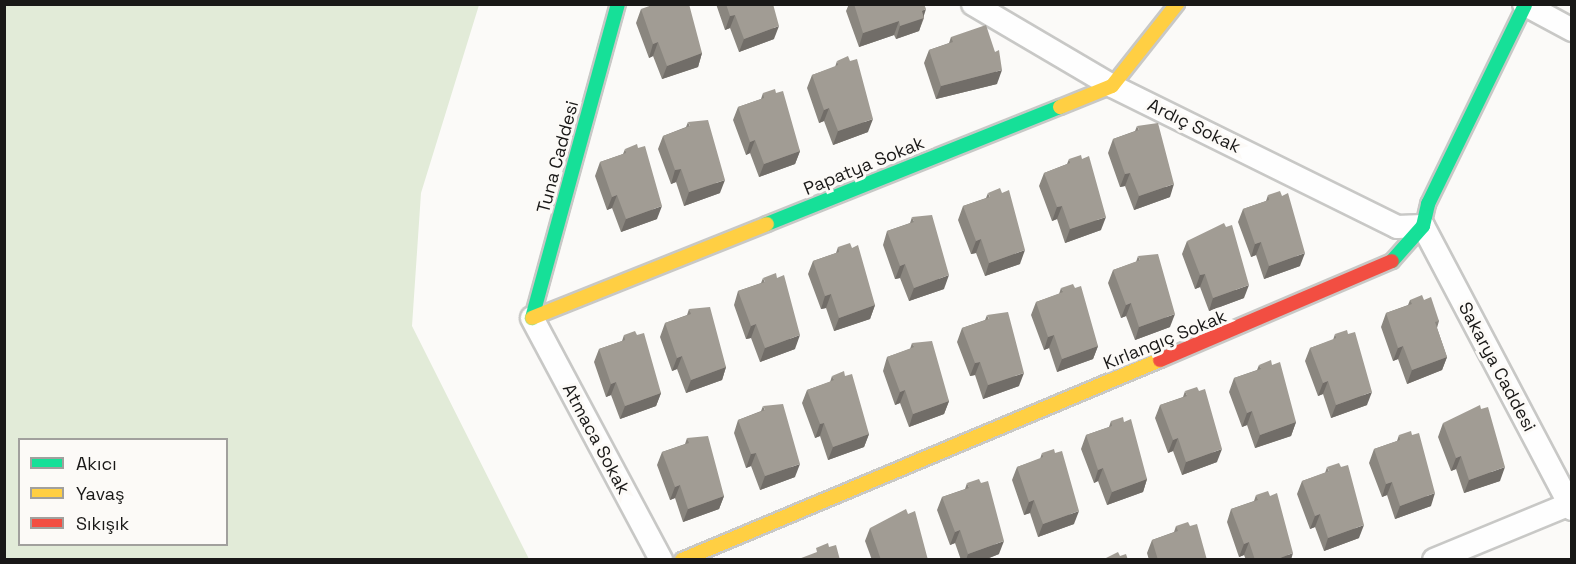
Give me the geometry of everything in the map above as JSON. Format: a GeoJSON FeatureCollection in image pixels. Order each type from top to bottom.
{"type":"FeatureCollection","features":[{"type":"Feature","properties":{"kind":"street","name":"Tuna Caddesi"},"geometry":{"type":"LineString","coordinates":[[532,318],[618,4]]}},
{"type":"Feature","properties":{"kind":"street","name":"Ardıç Sokak"},"geometry":{"type":"LineString","coordinates":[[973,4],[1112,86],[1397,226],[1423,226]]}},
{"type":"Feature","properties":{"kind":"street","name":"Papatya Sokak"},"geometry":{"type":"LineString","coordinates":[[532,318],[1112,86],[1177,4]]}},
{"type":"Feature","properties":{"kind":"street"},"geometry":{"type":"LineString","coordinates":[[1524,5],[1572,30]]}},
{"type":"Feature","properties":{"kind":"street","name":"Kırlangıç Sokak"},"geometry":{"type":"LineString","coordinates":[[682,560],[1378,271],[1390,264],[1423,226],[1428,204],[1524,5]]}},
{"type":"Feature","properties":{"kind":"street","name":"Sakarya Caddesi"},"geometry":{"type":"LineString","coordinates":[[1423,226],[1571,506]]}},
{"type":"Feature","properties":{"kind":"street","name":"Atmaca Sokak"},"geometry":{"type":"LineString","coordinates":[[532,318],[661,560]]}},
{"type":"Feature","properties":{"kind":"street"},"geometry":{"type":"LineString","coordinates":[[1434,560],[1571,506]]}},
{"type":"Feature","properties":{"kind":"green space"},"geometry":{"type":"Polygon","coordinates":[[[4,5],[479,5],[421,193],[412,326],[529,559],[5,559],[4,5]]]}},
{"type":"Feature","properties":{"kind":"building"},"geometry":{"type":"Polygon","coordinates":[[[655,4],[689,4],[702,53],[667,66],[658,42],[653,44],[641,9],[655,4]]]}},
{"type":"Feature","properties":{"kind":"building"},"geometry":{"type":"Polygon","coordinates":[[[726,4],[773,4],[779,26],[744,39],[735,15],[730,16],[726,4]]]}},
{"type":"Feature","properties":{"kind":"building"},"geometry":{"type":"Polygon","coordinates":[[[854,4],[924,4],[926,9],[922,11],[924,18],[900,26],[899,21],[863,33],[854,4]]]}},
{"type":"Feature","properties":{"kind":"building"},"geometry":{"type":"Polygon","coordinates":[[[986,25],[995,52],[999,50],[1002,70],[941,86],[929,50],[953,42],[951,37],[986,25]]]}},
{"type":"Feature","properties":{"kind":"building"},"geometry":{"type":"Polygon","coordinates":[[[848,56],[850,61],[857,59],[873,119],[838,131],[829,108],[824,110],[812,75],[838,65],[837,61],[848,56]]]}},
{"type":"Feature","properties":{"kind":"building"},"geometry":{"type":"Polygon","coordinates":[[[775,89],[776,93],[783,91],[800,151],[764,164],[755,140],[750,142],[738,107],[764,98],[763,93],[775,89]]]}},
{"type":"Feature","properties":{"kind":"building"},"geometry":{"type":"Polygon","coordinates":[[[708,120],[725,180],[689,192],[681,169],[675,170],[663,136],[690,126],[688,122],[708,120]]]}},
{"type":"Feature","properties":{"kind":"building"},"geometry":{"type":"Polygon","coordinates":[[[1158,123],[1174,184],[1139,196],[1130,173],[1125,174],[1113,139],[1139,130],[1137,126],[1158,123]]]}},
{"type":"Feature","properties":{"kind":"building"},"geometry":{"type":"Polygon","coordinates":[[[637,144],[638,148],[645,146],[662,206],[626,219],[617,195],[612,197],[600,162],[626,153],[625,149],[637,144]]]}},
{"type":"Feature","properties":{"kind":"building"},"geometry":{"type":"Polygon","coordinates":[[[1081,155],[1082,159],[1089,156],[1106,217],[1070,229],[1062,206],[1057,207],[1044,173],[1070,163],[1069,159],[1081,155]]]}},
{"type":"Feature","properties":{"kind":"building"},"geometry":{"type":"Polygon","coordinates":[[[1000,188],[1002,193],[1009,190],[1025,250],[989,263],[981,239],[976,241],[963,206],[990,197],[988,193],[1000,188]]]}},
{"type":"Feature","properties":{"kind":"building"},"geometry":{"type":"Polygon","coordinates":[[[1280,191],[1282,196],[1288,193],[1305,253],[1269,266],[1261,242],[1255,244],[1243,209],[1269,200],[1268,195],[1280,191]]]}},
{"type":"Feature","properties":{"kind":"building"},"geometry":{"type":"Polygon","coordinates":[[[932,215],[949,275],[914,288],[905,264],[900,266],[887,231],[914,222],[912,217],[932,215]]]}},
{"type":"Feature","properties":{"kind":"building"},"geometry":{"type":"Polygon","coordinates":[[[1224,223],[1226,227],[1232,225],[1249,285],[1213,298],[1205,274],[1200,275],[1187,241],[1224,223]]]}},
{"type":"Feature","properties":{"kind":"building"},"geometry":{"type":"Polygon","coordinates":[[[850,243],[852,248],[858,245],[875,305],[839,318],[831,294],[825,296],[813,261],[839,252],[838,247],[850,243]]]}},
{"type":"Feature","properties":{"kind":"building"},"geometry":{"type":"Polygon","coordinates":[[[1158,254],[1175,314],[1139,327],[1131,303],[1126,305],[1113,270],[1140,260],[1138,256],[1158,254]]]}},
{"type":"Feature","properties":{"kind":"building"},"geometry":{"type":"Polygon","coordinates":[[[776,273],[777,278],[784,275],[800,335],[765,348],[756,324],[751,326],[738,291],[765,282],[763,278],[776,273]]]}},
{"type":"Feature","properties":{"kind":"building"},"geometry":{"type":"Polygon","coordinates":[[[1073,284],[1075,288],[1081,286],[1098,346],[1062,359],[1054,335],[1048,337],[1036,302],[1063,292],[1061,288],[1073,284]]]}},
{"type":"Feature","properties":{"kind":"building"},"geometry":{"type":"Polygon","coordinates":[[[1422,295],[1424,300],[1431,297],[1439,321],[1435,322],[1447,357],[1412,370],[1403,346],[1398,348],[1386,313],[1412,304],[1410,300],[1422,295]]]}},
{"type":"Feature","properties":{"kind":"building"},"geometry":{"type":"Polygon","coordinates":[[[710,307],[726,367],[691,380],[682,356],[677,358],[665,323],[691,314],[689,309],[710,307]]]}},
{"type":"Feature","properties":{"kind":"building"},"geometry":{"type":"Polygon","coordinates":[[[1008,312],[1024,373],[988,385],[980,362],[975,363],[962,328],[989,319],[987,315],[1008,312]]]}},
{"type":"Feature","properties":{"kind":"building"},"geometry":{"type":"Polygon","coordinates":[[[1347,330],[1348,334],[1355,332],[1372,392],[1336,405],[1328,381],[1323,383],[1310,348],[1336,338],[1335,334],[1347,330]]]}},
{"type":"Feature","properties":{"kind":"building"},"geometry":{"type":"Polygon","coordinates":[[[635,331],[637,335],[644,333],[661,393],[625,406],[616,382],[611,384],[599,349],[625,340],[624,335],[635,331]]]}},
{"type":"Feature","properties":{"kind":"building"},"geometry":{"type":"Polygon","coordinates":[[[932,341],[949,401],[913,414],[905,390],[900,392],[887,357],[914,347],[912,343],[932,341]]]}},
{"type":"Feature","properties":{"kind":"building"},"geometry":{"type":"Polygon","coordinates":[[[1271,360],[1272,365],[1280,362],[1296,422],[1260,435],[1252,411],[1247,413],[1234,378],[1261,369],[1259,365],[1271,360]]]}},
{"type":"Feature","properties":{"kind":"building"},"geometry":{"type":"Polygon","coordinates":[[[844,371],[845,376],[852,374],[869,434],[833,447],[824,423],[820,424],[807,390],[834,380],[832,376],[844,371]]]}},
{"type":"Feature","properties":{"kind":"building"},"geometry":{"type":"Polygon","coordinates":[[[1197,387],[1199,391],[1205,389],[1222,449],[1186,462],[1178,438],[1173,440],[1160,405],[1187,396],[1185,391],[1197,387]]]}},
{"type":"Feature","properties":{"kind":"building"},"geometry":{"type":"Polygon","coordinates":[[[783,404],[800,464],[765,476],[756,453],[751,454],[738,420],[765,410],[763,406],[783,404]]]}},
{"type":"Feature","properties":{"kind":"building"},"geometry":{"type":"Polygon","coordinates":[[[1480,405],[1481,409],[1488,407],[1505,467],[1469,480],[1461,456],[1456,458],[1443,423],[1480,405]]]}},
{"type":"Feature","properties":{"kind":"building"},"geometry":{"type":"Polygon","coordinates":[[[1123,417],[1124,422],[1131,419],[1147,479],[1112,492],[1103,468],[1098,470],[1086,435],[1112,426],[1111,421],[1123,417]]]}},
{"type":"Feature","properties":{"kind":"building"},"geometry":{"type":"Polygon","coordinates":[[[1411,431],[1412,435],[1419,433],[1435,493],[1400,506],[1392,482],[1386,484],[1374,449],[1400,440],[1399,435],[1411,431]]]}},
{"type":"Feature","properties":{"kind":"building"},"geometry":{"type":"Polygon","coordinates":[[[708,436],[724,496],[688,509],[680,485],[675,487],[662,452],[689,443],[687,438],[708,436]]]}},
{"type":"Feature","properties":{"kind":"building"},"geometry":{"type":"Polygon","coordinates":[[[1054,449],[1055,453],[1062,451],[1079,511],[1043,524],[1034,500],[1029,502],[1017,467],[1043,457],[1042,453],[1054,449]]]}},
{"type":"Feature","properties":{"kind":"building"},"geometry":{"type":"Polygon","coordinates":[[[1339,463],[1341,467],[1348,465],[1364,525],[1328,538],[1320,514],[1315,516],[1302,481],[1329,471],[1327,467],[1339,463]]]}},
{"type":"Feature","properties":{"kind":"building"},"geometry":{"type":"Polygon","coordinates":[[[979,479],[981,483],[988,481],[1004,541],[968,554],[960,530],[955,532],[942,497],[969,488],[967,483],[979,479]]]}},
{"type":"Feature","properties":{"kind":"building"},"geometry":{"type":"Polygon","coordinates":[[[1268,491],[1270,496],[1277,493],[1293,553],[1275,560],[1255,560],[1249,542],[1244,544],[1231,509],[1258,500],[1256,495],[1268,491]]]}},
{"type":"Feature","properties":{"kind":"building"},"geometry":{"type":"Polygon","coordinates":[[[906,509],[908,514],[915,511],[928,560],[881,560],[870,528],[906,509]]]}},
{"type":"Feature","properties":{"kind":"building"},"geometry":{"type":"Polygon","coordinates":[[[1188,522],[1190,526],[1197,524],[1207,560],[1158,560],[1152,540],[1178,531],[1176,526],[1188,522]]]}},
{"type":"Feature","properties":{"kind":"building"},"geometry":{"type":"Polygon","coordinates":[[[828,543],[829,547],[836,545],[840,560],[796,560],[817,552],[816,548],[828,543]]]}},
{"type":"Feature","properties":{"kind":"building"},"geometry":{"type":"Polygon","coordinates":[[[1118,552],[1120,556],[1126,554],[1128,560],[1102,560],[1118,552]]]}},
{"type":"Feature","properties":{"kind":"traffic: fast"},"geometry":{"type":"LineString","coordinates":[[532,318],[618,4]]}},
{"type":"Feature","properties":{"kind":"traffic: fast"},"geometry":{"type":"LineString","coordinates":[[1392,261],[1423,226],[1428,204],[1525,5]]}},
{"type":"Feature","properties":{"kind":"traffic: fast"},"geometry":{"type":"LineString","coordinates":[[767,224],[1060,107]]}},
{"type":"Feature","properties":{"kind":"traffic: slow"},"geometry":{"type":"LineString","coordinates":[[1060,107],[1112,86],[1177,4]]}},
{"type":"Feature","properties":{"kind":"traffic: slow"},"geometry":{"type":"LineString","coordinates":[[532,318],[767,224]]}},
{"type":"Feature","properties":{"kind":"traffic: slow"},"geometry":{"type":"LineString","coordinates":[[682,560],[1160,360]]}},
{"type":"Feature","properties":{"kind":"traffic: jam"},"geometry":{"type":"LineString","coordinates":[[1160,360],[1392,261]]}}]}
